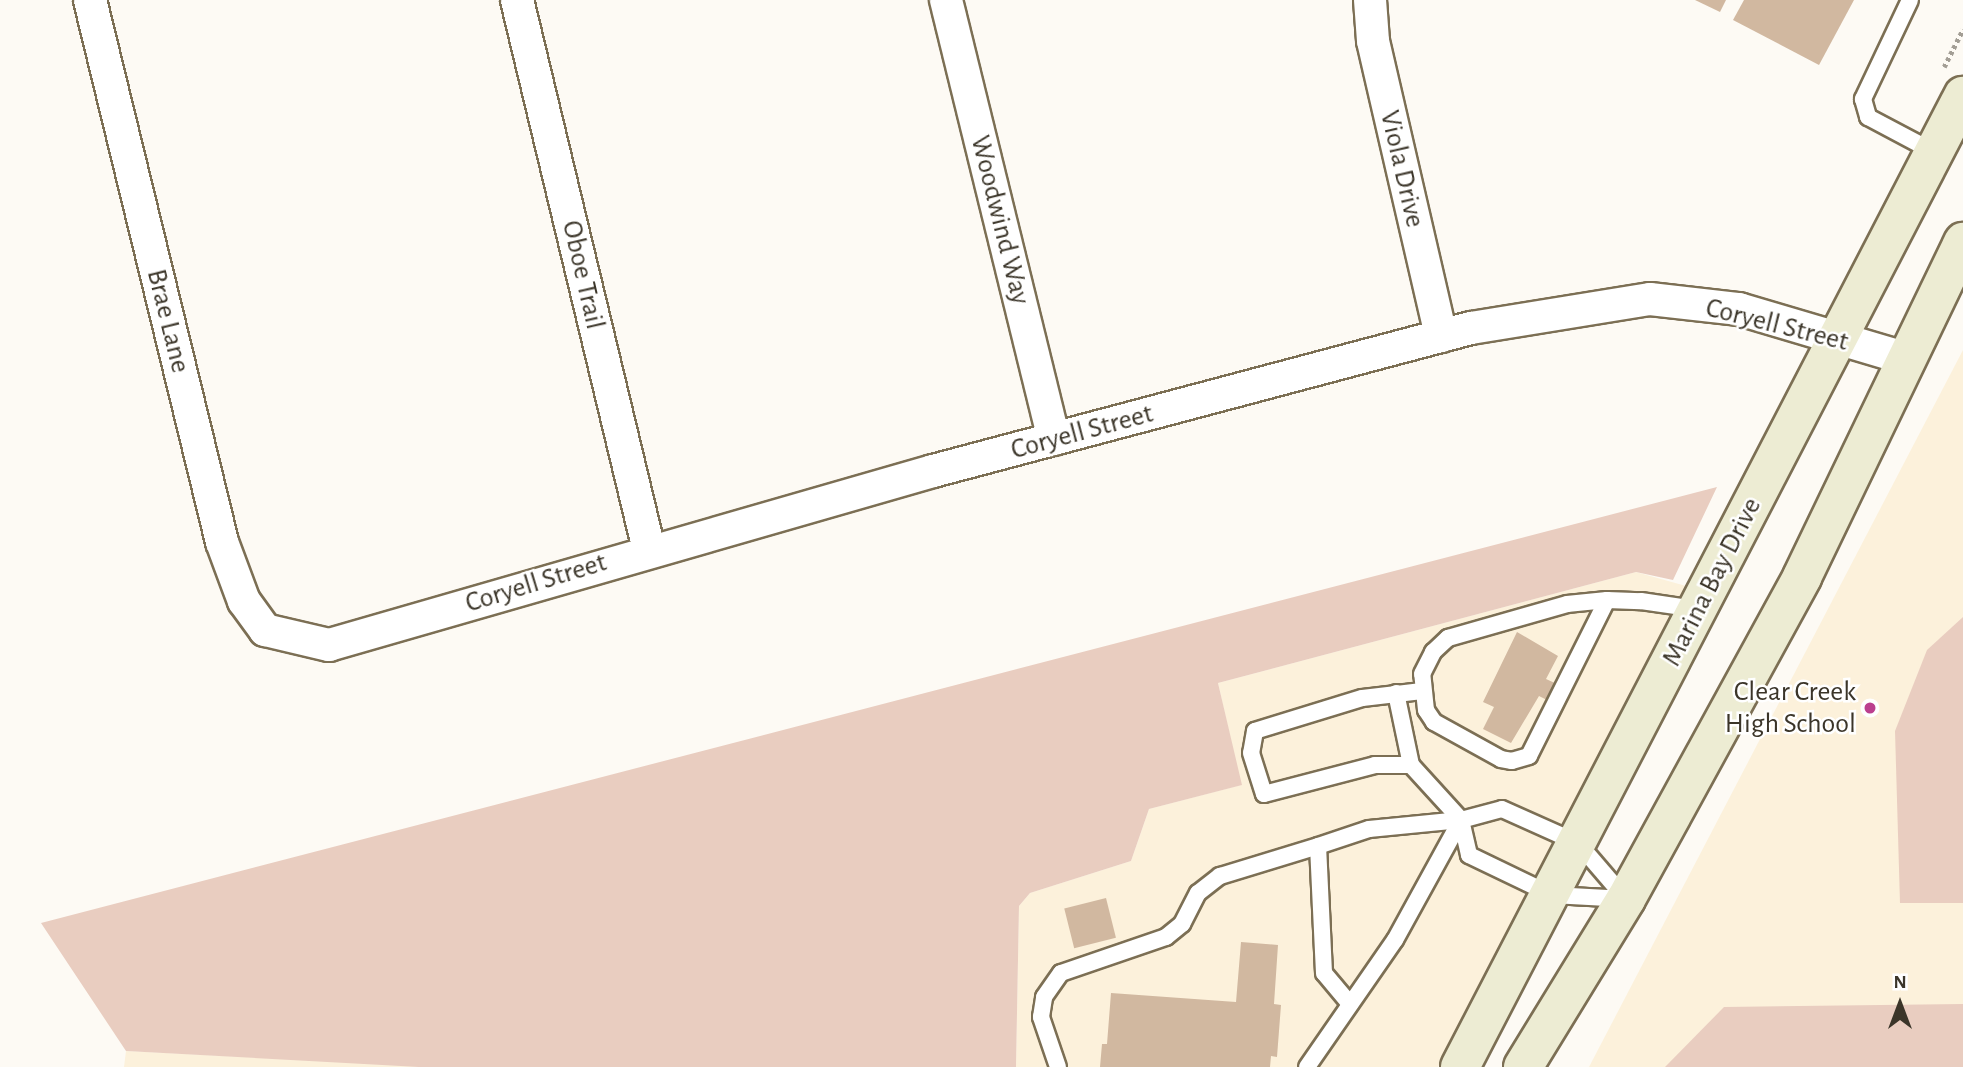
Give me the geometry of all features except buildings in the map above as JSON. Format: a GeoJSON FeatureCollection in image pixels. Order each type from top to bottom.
{"type":"FeatureCollection","features":[{"type":"Feature","properties":{"kind":"main road","name":"Marina Bay Drive"},"geometry":{"type":"LineString","coordinates":[[1460,1067],[1552,895],[1963,96]]}},
{"type":"Feature","properties":{"kind":"main road"},"geometry":{"type":"LineString","coordinates":[[1523,1067],[1626,899],[1802,577],[1904,358],[1963,242]]}},
{"type":"Feature","properties":{"kind":"street","name":"Brae Lane"},"geometry":{"type":"LineString","coordinates":[[90,0],[222,542],[244,601],[268,631]]}},
{"type":"Feature","properties":{"kind":"street","name":"Oboe Trail"},"geometry":{"type":"LineString","coordinates":[[517,0],[649,550]]}},
{"type":"Feature","properties":{"kind":"street","name":"Woodwind Way"},"geometry":{"type":"LineString","coordinates":[[946,0],[1054,439]]}},
{"type":"Feature","properties":{"kind":"street","name":"Viola Drive"},"geometry":{"type":"LineString","coordinates":[[1370,0],[1373,41],[1441,336]]}},
{"type":"Feature","properties":{"kind":"street","name":"Coryell Street"},"geometry":{"type":"LineString","coordinates":[[268,631],[329,645],[649,550],[1441,336],[1650,299],[1739,309],[1904,358]]}},
{"type":"Feature","properties":{"kind":"lane"},"geometry":{"type":"LineString","coordinates":[[1909,0],[1863,99],[1868,117],[1934,152]]}},
{"type":"Feature","properties":{"kind":"lane"},"geometry":{"type":"LineString","coordinates":[[1607,600],[1529,756],[1512,761],[1501,759],[1434,722],[1422,691],[1422,674],[1433,652],[1448,638],[1544,610],[1607,600],[1698,609]]}},
{"type":"Feature","properties":{"kind":"lane"},"geometry":{"type":"LineString","coordinates":[[1411,765],[1375,765],[1264,794],[1251,753],[1255,731],[1362,698],[1422,691]]}},
{"type":"Feature","properties":{"kind":"lane"},"geometry":{"type":"LineString","coordinates":[[1396,694],[1411,765],[1461,820],[1469,855],[1552,895],[1626,899]]}},
{"type":"Feature","properties":{"kind":"lane"},"geometry":{"type":"LineString","coordinates":[[1058,1067],[1041,1017],[1044,997],[1061,974],[1167,937],[1182,924],[1198,893],[1220,876],[1368,829],[1461,820],[1502,809],[1578,843],[1626,899]]}},
{"type":"Feature","properties":{"kind":"lane"},"geometry":{"type":"LineString","coordinates":[[1307,1067],[1395,940],[1461,820]]}},
{"type":"Feature","properties":{"kind":"lane"},"geometry":{"type":"LineString","coordinates":[[1318,846],[1324,973],[1350,1004]]}},
{"type":"Feature","properties":{"kind":"shaded area","name":"Clear Creek High School"},"geometry":{"type":"Polygon","coordinates":[[[1963,350],[1963,1067],[1589,1067],[1963,350]]]}},
{"type":"Feature","properties":{"kind":"shaded area"},"geometry":{"type":"Polygon","coordinates":[[[1717,487],[1673,580],[1636,572],[1218,683],[1242,785],[1149,809],[1131,861],[1030,893],[1019,906],[1016,1067],[419,1067],[126,1051],[41,923],[1717,487]]]}},
{"type":"Feature","properties":{"kind":"shaded area"},"geometry":{"type":"Polygon","coordinates":[[[1636,572],[1686,586],[1438,1067],[1016,1067],[1019,906],[1030,893],[1131,861],[1149,809],[1241,785],[1218,683],[1636,572]]]}},
{"type":"Feature","properties":{"kind":"shaded area"},"geometry":{"type":"Polygon","coordinates":[[[1963,617],[1963,903],[1900,903],[1895,731],[1927,650],[1963,617]]]}},
{"type":"Feature","properties":{"kind":"shaded area"},"geometry":{"type":"Polygon","coordinates":[[[1963,1004],[1963,1067],[1665,1067],[1724,1007],[1963,1004]]]}},
{"type":"Feature","properties":{"kind":"shaded area"},"geometry":{"type":"Polygon","coordinates":[[[126,1051],[447,1067],[124,1067],[126,1051]]]}},
{"type":"Feature","properties":{"kind":"place","name":"Clear Creek High School"},"geometry":{"type":"Point","coordinates":[1870,708]}}]}
